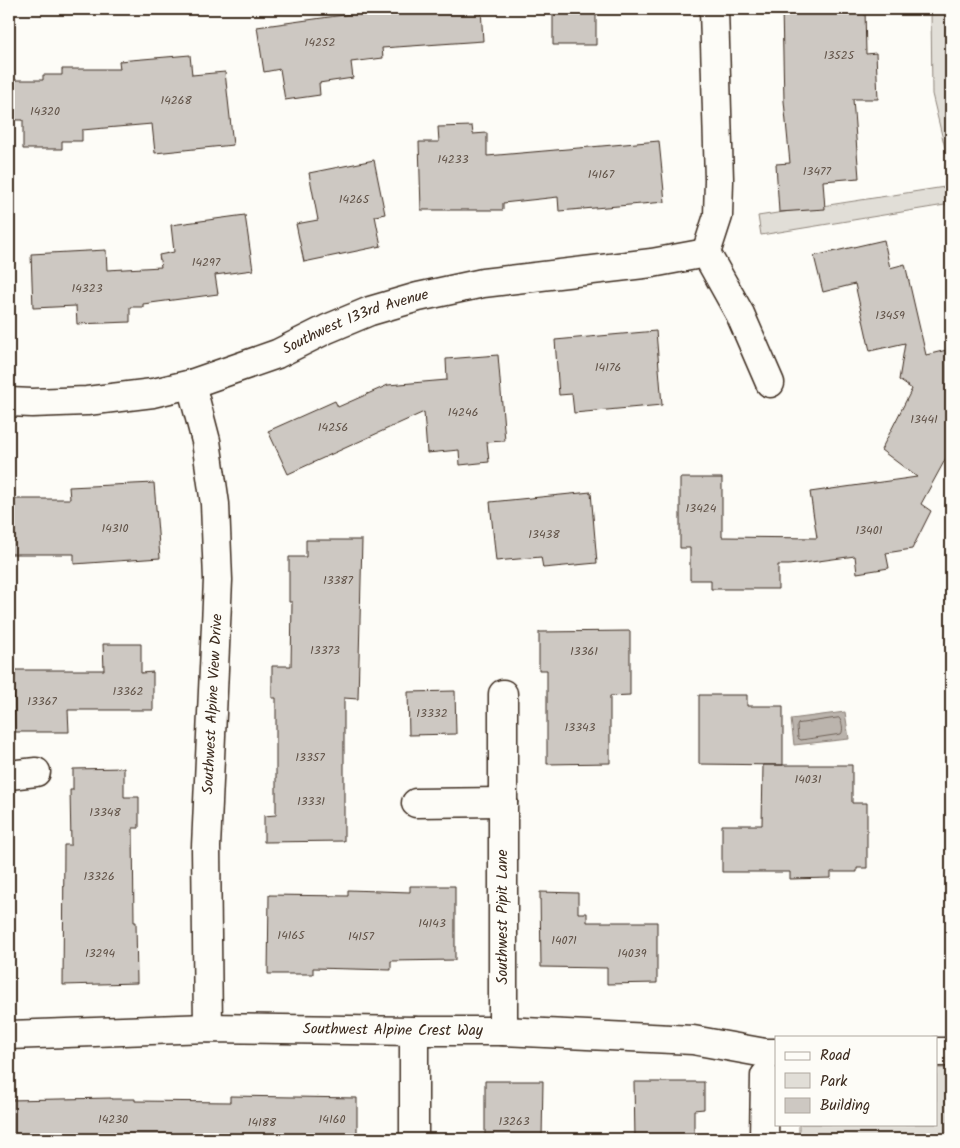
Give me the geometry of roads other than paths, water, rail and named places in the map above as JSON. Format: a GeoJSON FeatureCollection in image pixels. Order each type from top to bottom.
{"type":"FeatureCollection","features":[{"type":"Feature","properties":{"kind":"street"},"geometry":{"type":"LineString","coordinates":[[714,9],[719,180],[718,216],[706,252],[740,314],[770,383]]}},
{"type":"Feature","properties":{"kind":"street","name":"Southwest 133rd Avenue"},"geometry":{"type":"LineString","coordinates":[[9,402],[32,404],[153,393],[191,384],[277,354],[327,329],[370,311],[418,298],[483,283],[642,264],[706,252]]}},
{"type":"Feature","properties":{"kind":"street","name":"Southwest Alpine View Drive"},"geometry":{"type":"LineString","coordinates":[[191,384],[206,441],[215,504],[218,580],[206,848],[208,1028]]}},
{"type":"Feature","properties":{"kind":"street","name":"Southwest Pipit Lane"},"geometry":{"type":"LineString","coordinates":[[503,694],[503,1031]]}},
{"type":"Feature","properties":{"kind":"street"},"geometry":{"type":"LineString","coordinates":[[9,775],[36,772]]}},
{"type":"Feature","properties":{"kind":"street"},"geometry":{"type":"LineString","coordinates":[[416,803],[503,802]]}},
{"type":"Feature","properties":{"kind":"street","name":"Southwest Alpine Crest Way"},"geometry":{"type":"LineString","coordinates":[[9,1035],[208,1028],[414,1032],[503,1031],[693,1040],[765,1053],[770,1064]]}},
{"type":"Feature","properties":{"kind":"street"},"geometry":{"type":"LineString","coordinates":[[414,1032],[414,1139]]}},
{"type":"Feature","properties":{"kind":"street"},"geometry":{"type":"LineString","coordinates":[[938,1052],[951,1052]]}},
{"type":"Feature","properties":{"kind":"street"},"geometry":{"type":"LineString","coordinates":[[764,1139],[770,1064]]}},
{"type":"Feature","properties":{"kind":"water"},"geometry":{"type":"Polygon","coordinates":[[[845,712],[849,739],[794,745],[791,719],[845,712]]]}}]}
